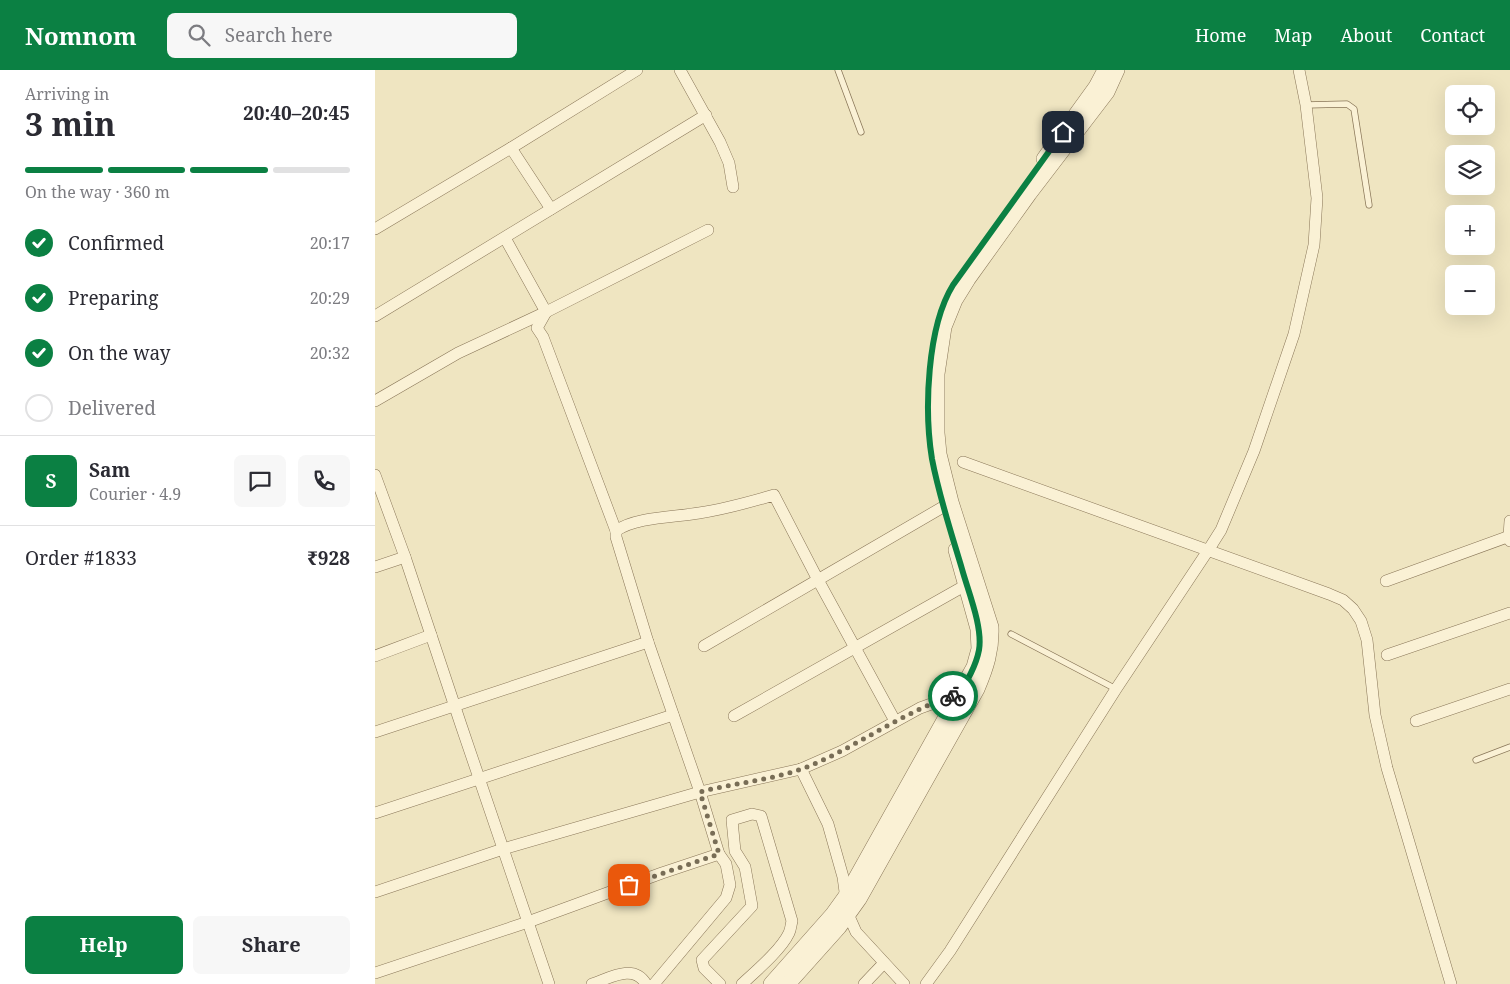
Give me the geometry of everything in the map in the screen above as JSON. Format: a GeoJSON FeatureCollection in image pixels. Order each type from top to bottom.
{"type":"FeatureCollection","features":[{"type":"Feature","properties":{"kind":"street"},"geometry":{"type":"LineString","coordinates":[[375,229],[637,70]]}},
{"type":"Feature","properties":{"kind":"street"},"geometry":{"type":"LineString","coordinates":[[680,70],[720,142],[729,163],[733,187]]}},
{"type":"Feature","properties":{"kind":"street"},"geometry":{"type":"LineString","coordinates":[[779,981],[849,914],[977,689],[986,669],[991,651],[991,627],[942,469],[930,371],[934,336],[938,316],[946,296],[1097,87],[1105,70]]}},
{"type":"Feature","properties":{"kind":"street"},"geometry":{"type":"LineString","coordinates":[[779,981],[846,896],[974,667],[979,649],[978,629],[967,585],[943,507],[932,457],[933,405],[941,339],[948,315],[955,300],[992,244],[1107,92],[1117,70]]}},
{"type":"Feature","properties":{"kind":"street"},"geometry":{"type":"LineString","coordinates":[[926,984],[956,942],[1116,689],[1221,530],[1254,451],[1294,334],[1314,246],[1317,198],[1299,70]]}},
{"type":"Feature","properties":{"kind":"street"},"geometry":{"type":"LineString","coordinates":[[375,316],[706,115]]}},
{"type":"Feature","properties":{"kind":"street"},"geometry":{"type":"LineString","coordinates":[[511,148],[551,210]]}},
{"type":"Feature","properties":{"kind":"street"},"geometry":{"type":"LineString","coordinates":[[375,401],[457,353],[546,312],[708,230]]}},
{"type":"Feature","properties":{"kind":"street"},"geometry":{"type":"LineString","coordinates":[[505,238],[546,312]]}},
{"type":"Feature","properties":{"kind":"street"},"geometry":{"type":"LineString","coordinates":[[546,312],[537,328],[543,337],[617,531],[616,537],[648,642],[700,792],[719,854],[726,864],[730,885],[726,898],[654,984]]}},
{"type":"Feature","properties":{"kind":"street"},"geometry":{"type":"LineString","coordinates":[[963,462],[1209,549],[1329,594],[1343,600],[1353,609],[1361,621],[1367,640],[1375,715],[1387,768],[1451,984]]}},
{"type":"Feature","properties":{"kind":"street"},"geometry":{"type":"LineString","coordinates":[[375,475],[377,488],[405,557],[549,984]]}},
{"type":"Feature","properties":{"kind":"street"},"geometry":{"type":"LineString","coordinates":[[617,531],[621,527],[647,520],[711,511],[774,495],[895,721]]}},
{"type":"Feature","properties":{"kind":"street"},"geometry":{"type":"LineString","coordinates":[[704,646],[943,507]]}},
{"type":"Feature","properties":{"kind":"street"},"geometry":{"type":"LineString","coordinates":[[1386,580],[1509,538],[1510,521]]}},
{"type":"Feature","properties":{"kind":"street"},"geometry":{"type":"LineString","coordinates":[[375,567],[405,557]]}},
{"type":"Feature","properties":{"kind":"street"},"geometry":{"type":"LineString","coordinates":[[735,716],[967,585]]}},
{"type":"Feature","properties":{"kind":"street"},"geometry":{"type":"LineString","coordinates":[[1387,655],[1510,613]]}},
{"type":"Feature","properties":{"kind":"street"},"geometry":{"type":"LineString","coordinates":[[375,656],[431,636]]}},
{"type":"Feature","properties":{"kind":"street"},"geometry":{"type":"LineString","coordinates":[[375,732],[648,642]]}},
{"type":"Feature","properties":{"kind":"street"},"geometry":{"type":"LineString","coordinates":[[1416,721],[1510,689]]}},
{"type":"Feature","properties":{"kind":"street"},"geometry":{"type":"LineString","coordinates":[[375,892],[503,849],[700,792],[801,769],[842,751],[920,708],[959,694]]}},
{"type":"Feature","properties":{"kind":"street"},"geometry":{"type":"LineString","coordinates":[[375,812],[673,715]]}},
{"type":"Feature","properties":{"kind":"street"},"geometry":{"type":"LineString","coordinates":[[801,769],[828,824],[843,877],[849,914],[856,932],[904,984]]}},
{"type":"Feature","properties":{"kind":"street"},"geometry":{"type":"LineString","coordinates":[[719,984],[704,968],[702,960],[752,906],[745,868],[735,851],[732,820],[752,814],[761,816],[792,921],[789,932],[766,962],[742,984]]}},
{"type":"Feature","properties":{"kind":"street"},"geometry":{"type":"LineString","coordinates":[[375,973],[528,922],[719,854]]}},
{"type":"Feature","properties":{"kind":"street"},"geometry":{"type":"LineString","coordinates":[[766,962],[779,981]]}},
{"type":"Feature","properties":{"kind":"street"},"geometry":{"type":"LineString","coordinates":[[865,984],[884,963]]}},
{"type":"Feature","properties":{"kind":"street"},"geometry":{"type":"LineString","coordinates":[[592,984],[625,973],[634,972],[641,976],[646,984]]}},
{"type":"Feature","properties":{"kind":"lane"},"geometry":{"type":"LineString","coordinates":[[838,70],[861,132]]}},
{"type":"Feature","properties":{"kind":"lane"},"geometry":{"type":"LineString","coordinates":[[1305,105],[1347,104],[1354,109],[1369,205]]}},
{"type":"Feature","properties":{"kind":"lane"},"geometry":{"type":"LineString","coordinates":[[1011,634],[1116,689]]}},
{"type":"Feature","properties":{"kind":"lane"},"geometry":{"type":"LineString","coordinates":[[1476,760],[1510,747]]}},
{"type":"Feature","properties":{"kind":"way so far"},"geometry":{"type":"LineString","coordinates":[[629,885],[719,854],[700,792],[793,772],[811,766],[920,708],[953,696]]}},
{"type":"Feature","properties":{"kind":"route"},"geometry":{"type":"LineString","coordinates":[[953,696],[959,694],[974,667],[979,649],[979,641],[975,616],[943,507],[932,457],[929,396],[934,336],[938,316],[946,296],[1063,132]]}}]}
